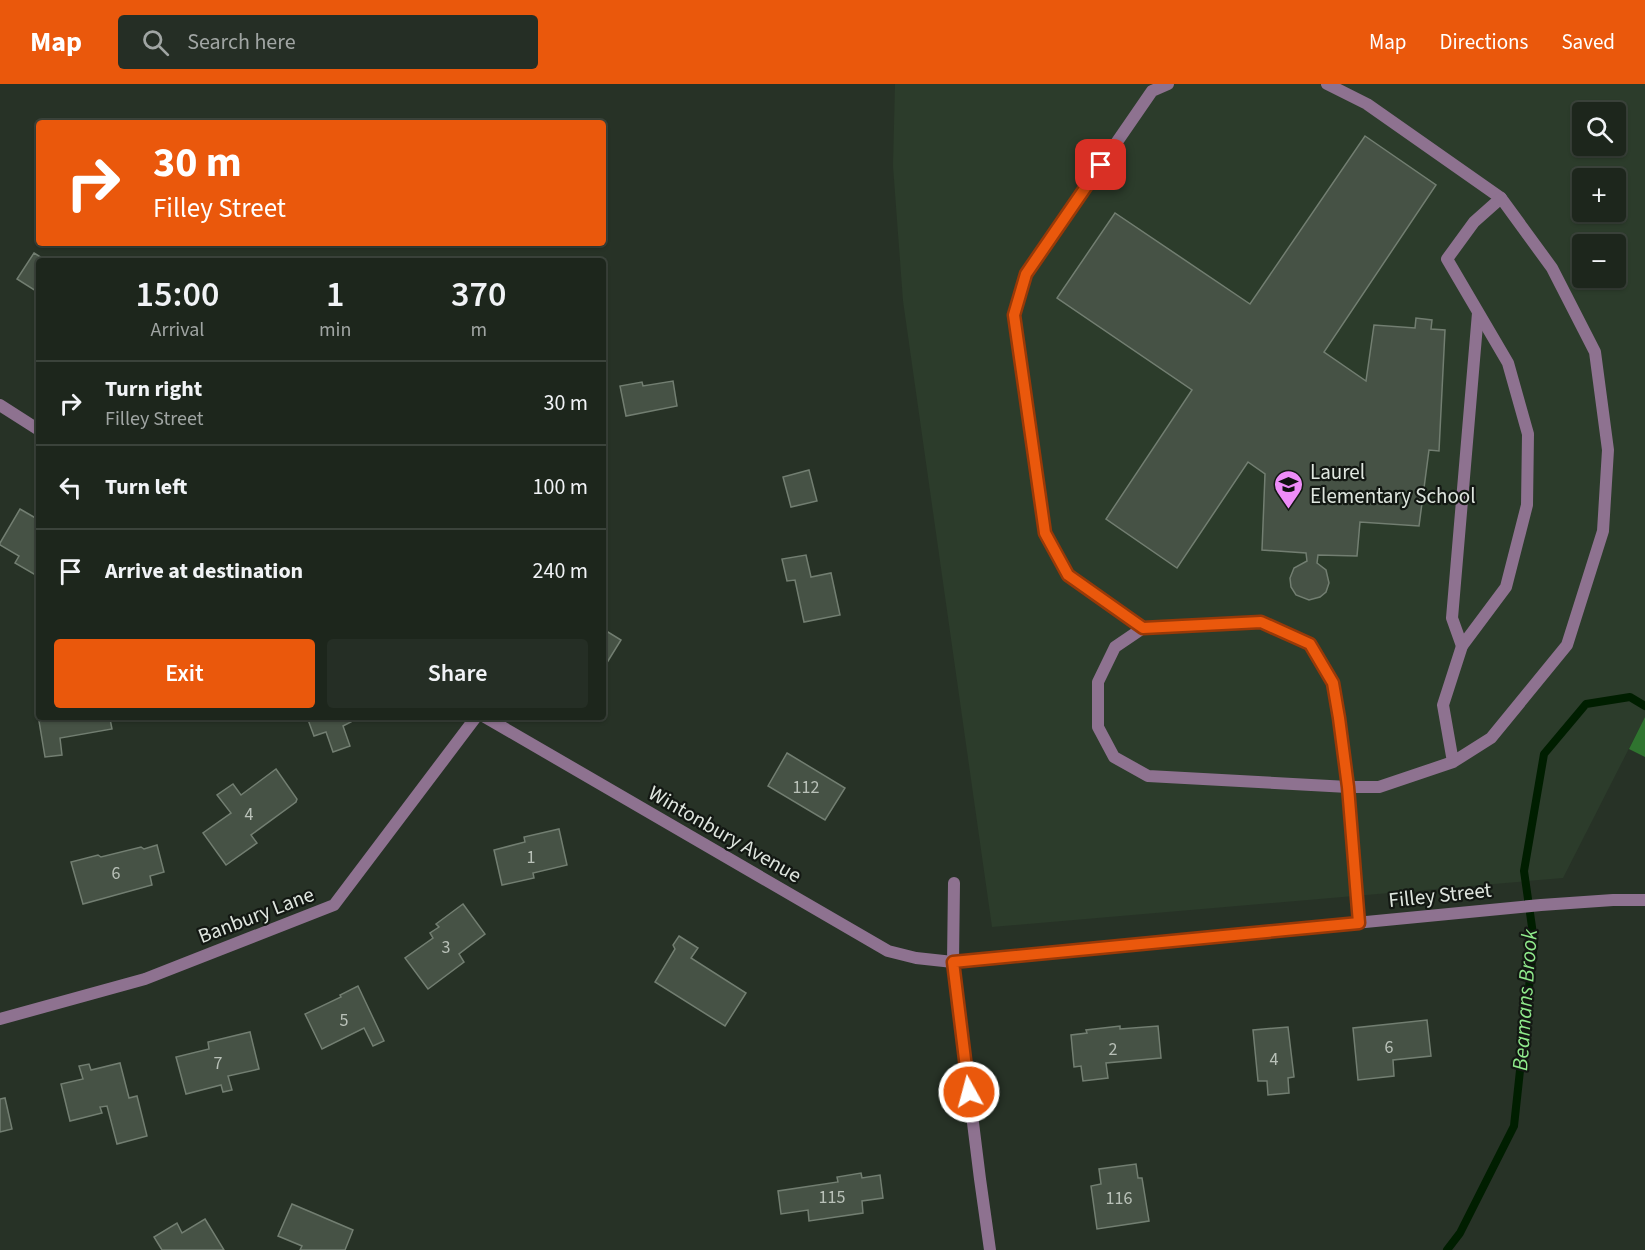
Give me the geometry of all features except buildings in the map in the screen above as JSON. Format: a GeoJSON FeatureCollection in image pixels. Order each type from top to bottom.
{"type":"FeatureCollection","features":[{"type":"Feature","properties":{"kind":"street"},"geometry":{"type":"LineString","coordinates":[[1143,628],[1068,575],[1045,533],[1014,315],[1026,274],[1152,91],[1168,84]]}},
{"type":"Feature","properties":{"kind":"street"},"geometry":{"type":"LineString","coordinates":[[1327,84],[1367,104],[1501,198],[1552,267],[1594,352],[1608,450],[1603,531],[1567,645],[1491,738],[1453,762],[1379,787],[1348,787],[1148,776],[1114,757],[1098,727],[1098,682],[1115,647],[1143,628],[1261,622],[1310,644],[1333,683],[1348,787],[1359,923]]}},
{"type":"Feature","properties":{"kind":"street"},"geometry":{"type":"LineString","coordinates":[[1453,762],[1443,705],[1462,646],[1506,586],[1527,505],[1528,434],[1508,363],[1447,259],[1474,222],[1501,198]]}},
{"type":"Feature","properties":{"kind":"street"},"geometry":{"type":"LineString","coordinates":[[1462,646],[1452,618],[1478,313]]}},
{"type":"Feature","properties":{"kind":"street"},"geometry":{"type":"LineString","coordinates":[[0,405],[36,428]]}},
{"type":"Feature","properties":{"kind":"street","name":"Banbury Lane"},"geometry":{"type":"LineString","coordinates":[[0,1019],[145,979],[334,905],[474,720]]}},
{"type":"Feature","properties":{"kind":"street","name":"Wintonbury Avenue"},"geometry":{"type":"LineString","coordinates":[[490,720],[888,951],[916,958],[953,962]]}},
{"type":"Feature","properties":{"kind":"street"},"geometry":{"type":"LineString","coordinates":[[954,884],[953,962],[990,1250]]}},
{"type":"Feature","properties":{"kind":"street","name":"Filley Street"},"geometry":{"type":"LineString","coordinates":[[953,962],[1540,905],[1645,900]]}},
{"type":"Feature","properties":{"kind":"shaded area","name":"Laurel Elementary School"},"geometry":{"type":"Polygon","coordinates":[[[895,84],[1645,84],[1645,717],[1563,878],[992,927],[903,301],[893,166],[895,84]]]}},
{"type":"Feature","properties":{"kind":"green space"},"geometry":{"type":"Polygon","coordinates":[[[1645,717],[1645,757],[1629,749],[1645,717]]]}},
{"type":"Feature","properties":{"kind":"waterway","name":"Beamans Brook"},"geometry":{"type":"LineString","coordinates":[[1447,1250],[1460,1233],[1514,1126],[1534,941],[1524,871],[1544,754],[1586,704],[1630,697],[1645,706]]}},
{"type":"Feature","properties":{"kind":"place","name":"Laurel Elementary School"},"geometry":{"type":"Point","coordinates":[1289,510]}},
{"type":"Feature","properties":{"kind":"route"},"geometry":{"type":"LineString","coordinates":[[969,1092],[953,962],[1359,923],[1348,787],[1333,683],[1310,644],[1261,622],[1143,628],[1068,575],[1045,533],[1014,315],[1026,274],[1101,165]]}}]}
